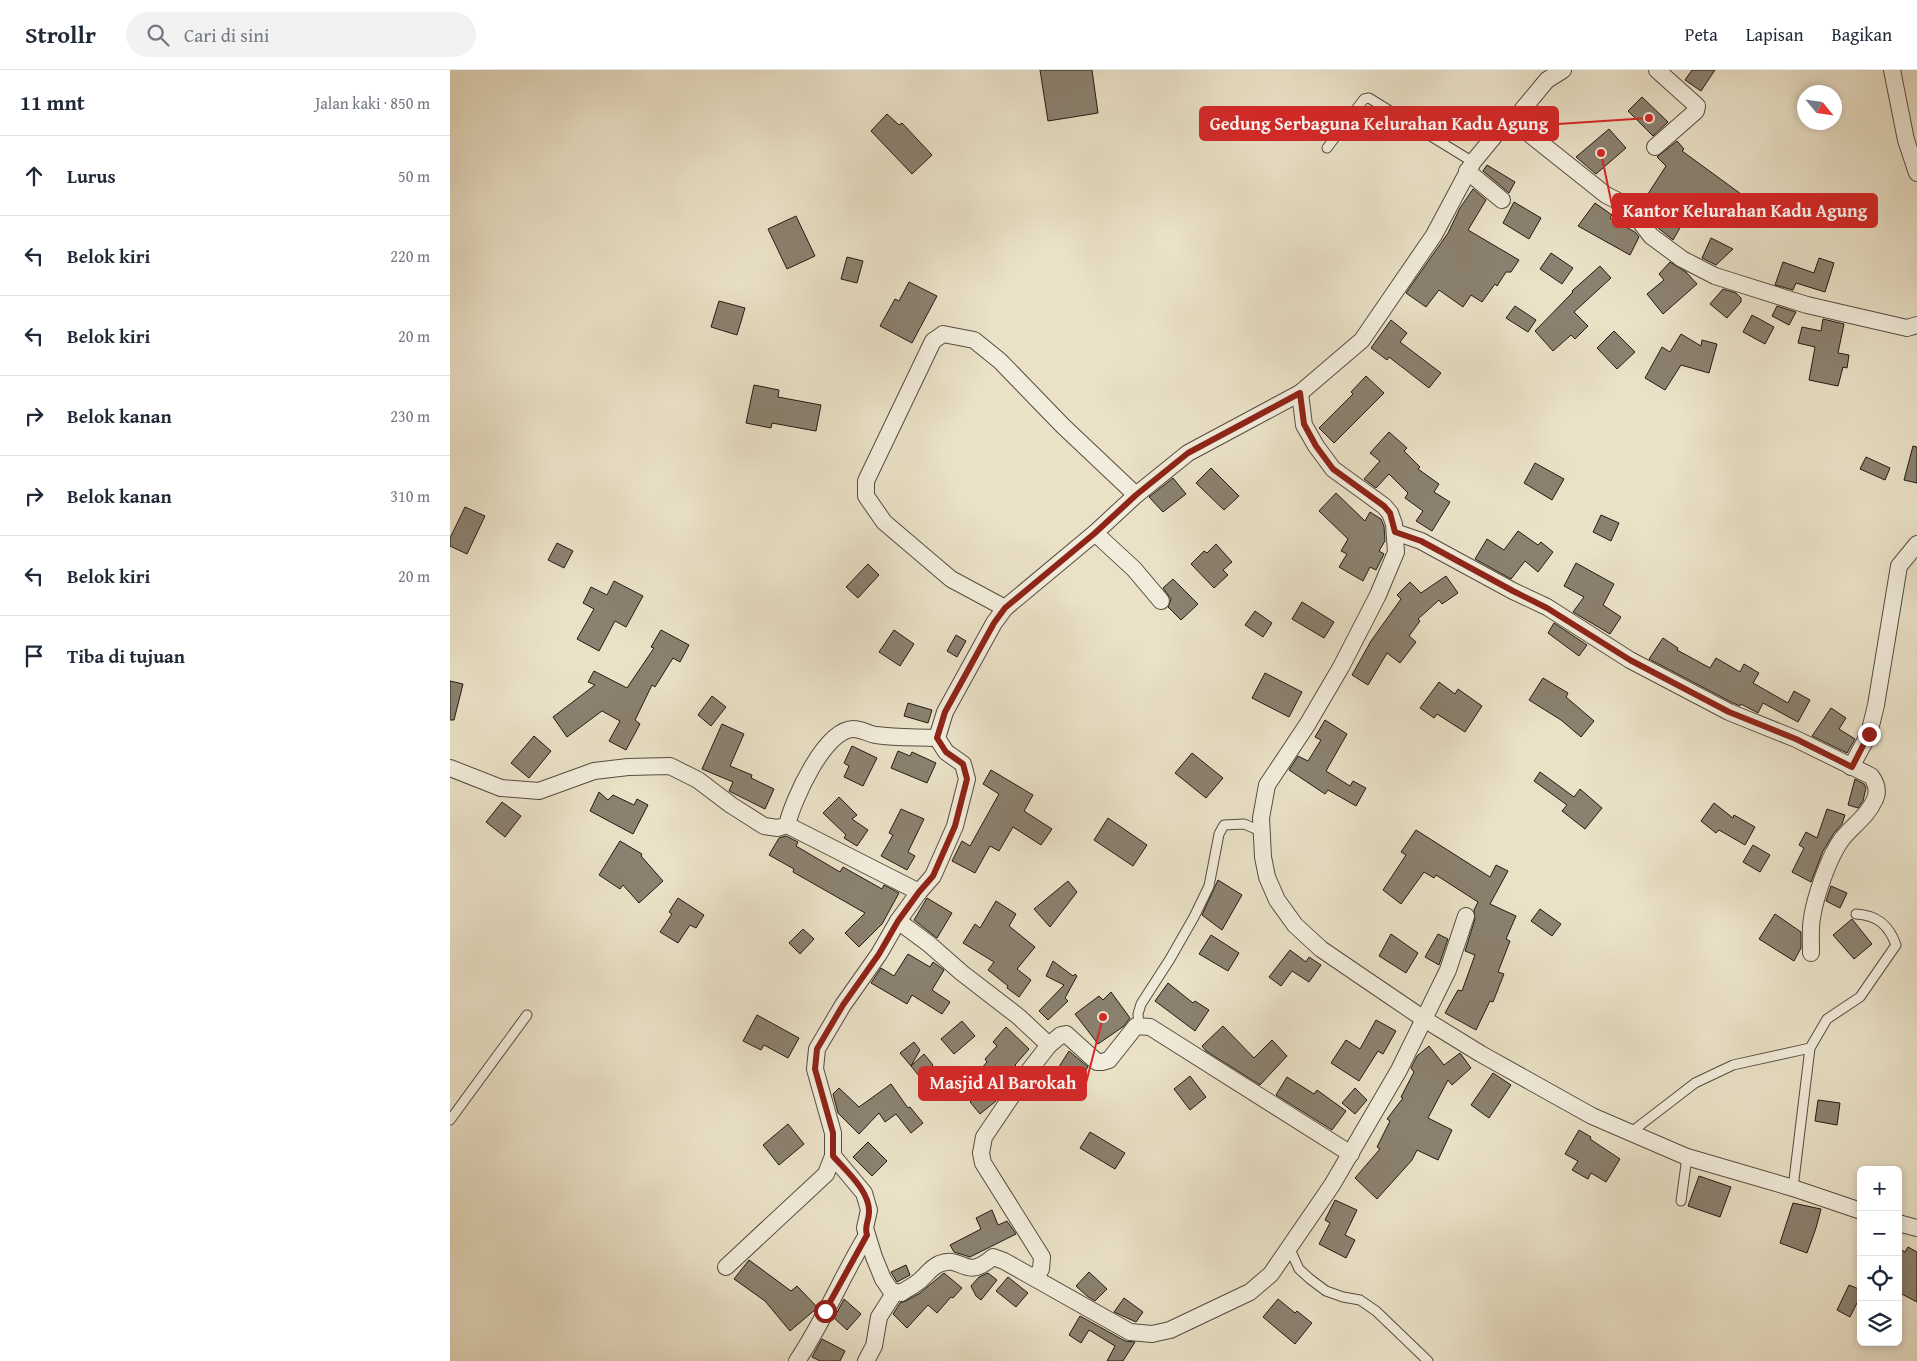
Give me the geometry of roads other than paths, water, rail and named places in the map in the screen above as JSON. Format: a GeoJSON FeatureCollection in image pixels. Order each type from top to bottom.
{"type":"FeatureCollection","features":[{"type":"Feature","properties":{"kind":"street"},"geometry":{"type":"LineString","coordinates":[[726,1267],[826,1174],[833,1156],[833,1133],[815,1069],[817,1049],[843,1005],[879,954],[898,921],[933,876],[955,826],[967,779],[963,764],[946,752],[937,738],[945,712],[994,623],[1005,608],[1095,533],[1136,495],[1188,453],[1300,393],[1362,340],[1434,235],[1470,167],[1501,128],[1512,120],[1547,80],[1562,70]]}},
{"type":"Feature","properties":{"kind":"street"},"geometry":{"type":"LineString","coordinates":[[1655,147],[1696,112],[1697,106],[1657,70]]}},
{"type":"Feature","properties":{"kind":"street"},"geometry":{"type":"LineString","coordinates":[[1892,70],[1906,140],[1917,173]]}},
{"type":"Feature","properties":{"kind":"street"},"geometry":{"type":"LineString","coordinates":[[1512,120],[1606,195],[1628,206],[1651,236],[1691,263],[1715,276],[1807,305],[1907,328],[1917,325]]}},
{"type":"Feature","properties":{"kind":"street"},"geometry":{"type":"LineString","coordinates":[[1470,167],[1502,200]]}},
{"type":"Feature","properties":{"kind":"street"},"geometry":{"type":"LineString","coordinates":[[1005,608],[951,579],[884,522],[866,496],[866,480],[933,341],[943,334],[974,340],[1000,361],[1136,495]]}},
{"type":"Feature","properties":{"kind":"street"},"geometry":{"type":"LineString","coordinates":[[1300,393],[1304,424],[1316,446],[1333,469],[1384,506],[1390,513],[1395,532],[1396,552],[1370,611],[1341,667],[1267,785],[1261,818],[1263,857],[1267,877],[1277,900],[1295,925],[1321,949],[1424,1019],[1481,1054],[1592,1116],[1687,1157],[1793,1188],[1857,1210]]}},
{"type":"Feature","properties":{"kind":"street"},"geometry":{"type":"LineString","coordinates":[[1395,532],[1421,541],[1547,608],[1630,660],[1729,712],[1796,739],[1871,776],[1876,783],[1875,801],[1841,839],[1825,874],[1812,918],[1811,953]]}},
{"type":"Feature","properties":{"kind":"street"},"geometry":{"type":"LineString","coordinates":[[1095,533],[1134,569],[1160,601]]}},
{"type":"Feature","properties":{"kind":"street"},"geometry":{"type":"LineString","coordinates":[[1852,767],[1869,734],[1876,705],[1899,566],[1917,544]]}},
{"type":"Feature","properties":{"kind":"street"},"geometry":{"type":"LineString","coordinates":[[787,825],[790,812],[816,758],[834,736],[853,728],[876,735],[937,738]]}},
{"type":"Feature","properties":{"kind":"street"},"geometry":{"type":"LineString","coordinates":[[450,768],[501,788],[539,790],[594,771],[628,767],[670,766],[698,780],[732,806],[764,826],[778,828],[787,825],[919,892]]}},
{"type":"Feature","properties":{"kind":"street"},"geometry":{"type":"LineString","coordinates":[[833,1156],[864,1193],[869,1210],[865,1228],[883,1279],[890,1290],[901,1293],[940,1264],[957,1263],[963,1268],[974,1269],[985,1264],[993,1257],[1004,1261],[1130,1332],[1152,1334],[1170,1330],[1250,1292],[1271,1274],[1332,1185],[1399,1070],[1448,970],[1466,916]]}},
{"type":"Feature","properties":{"kind":"street"},"geometry":{"type":"LineString","coordinates":[[898,921],[1019,1017],[1049,1045]]}},
{"type":"Feature","properties":{"kind":"street"},"geometry":{"type":"LineString","coordinates":[[1035,1278],[1041,1269],[1042,1257],[982,1162],[981,1153],[984,1137],[991,1125],[1049,1045],[1061,1035],[1066,1034],[1097,1062],[1102,1062],[1109,1060],[1136,1026],[1150,1027],[1351,1154]]}},
{"type":"Feature","properties":{"kind":"street"},"geometry":{"type":"LineString","coordinates":[[1902,1224],[1917,1228]]}},
{"type":"Feature","properties":{"kind":"street"},"geometry":{"type":"LineString","coordinates":[[797,1361],[817,1330],[825,1311],[867,1235]]}},
{"type":"Feature","properties":{"kind":"street"},"geometry":{"type":"LineString","coordinates":[[866,1361],[874,1346],[879,1317],[895,1292]]}},
{"type":"Feature","properties":{"kind":"lane"},"geometry":{"type":"LineString","coordinates":[[1327,148],[1364,99],[1369,98],[1470,167]]}},
{"type":"Feature","properties":{"kind":"lane"},"geometry":{"type":"LineString","coordinates":[[1139,1025],[1138,1014],[1141,1004],[1170,959],[1209,886],[1219,834],[1224,825],[1244,824],[1261,831]]}},
{"type":"Feature","properties":{"kind":"lane"},"geometry":{"type":"LineString","coordinates":[[1793,1188],[1810,1048],[1827,1018],[1860,997],[1896,945],[1893,936],[1877,918],[1866,914],[1856,914]]}},
{"type":"Feature","properties":{"kind":"lane"},"geometry":{"type":"LineString","coordinates":[[450,1120],[527,1015]]}},
{"type":"Feature","properties":{"kind":"lane"},"geometry":{"type":"LineString","coordinates":[[1630,1133],[1688,1088],[1703,1079],[1733,1065],[1810,1048]]}},
{"type":"Feature","properties":{"kind":"lane"},"geometry":{"type":"LineString","coordinates":[[1681,1201],[1687,1157]]}},
{"type":"Feature","properties":{"kind":"lane"},"geometry":{"type":"LineString","coordinates":[[1289,1247],[1299,1268],[1310,1279],[1326,1291],[1360,1300],[1376,1311],[1428,1361]]}},
{"type":"Feature","properties":{"kind":"place","name":"Gedung Serbaguna Kelurahan Kadu Agung"},"geometry":{"type":"Point","coordinates":[1649,118]}},
{"type":"Feature","properties":{"kind":"place","name":"Kantor Kelurahan Kadu Agung"},"geometry":{"type":"Point","coordinates":[1601,153]}},
{"type":"Feature","properties":{"kind":"place","name":"Masjid Al Barokah"},"geometry":{"type":"Point","coordinates":[1103,1017]}}]}
